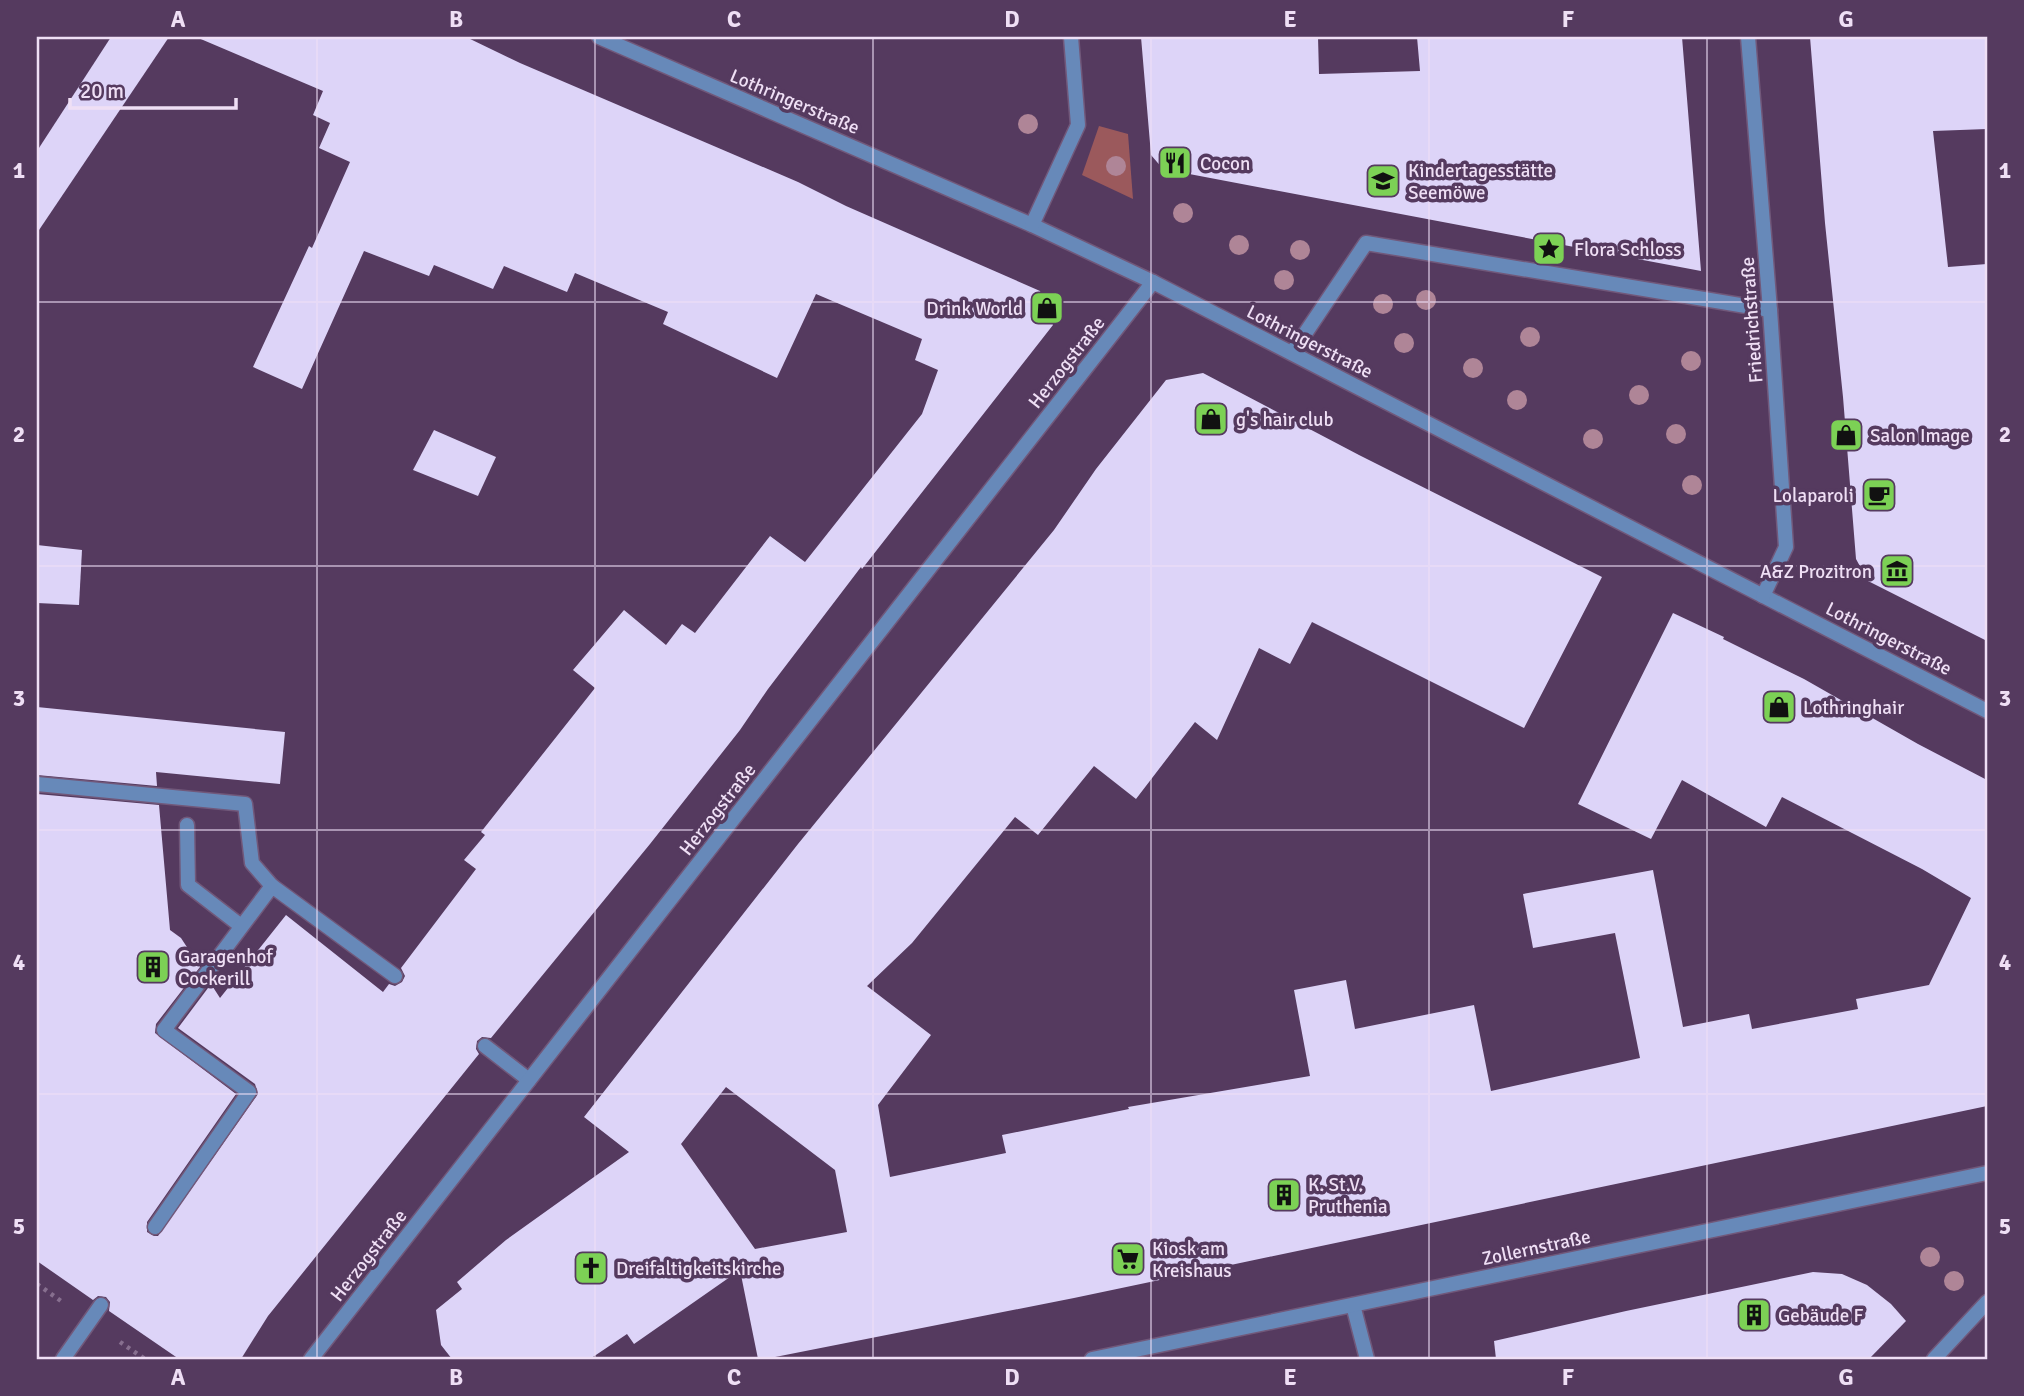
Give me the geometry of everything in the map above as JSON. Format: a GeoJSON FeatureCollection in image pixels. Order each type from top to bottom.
{"type":"FeatureCollection","features":[{"type":"Feature","properties":{"kind":"street","name":"Lothringerstraße"},"geometry":{"type":"LineString","coordinates":[[599,37],[1032,225],[1153,282],[1987,711]]}},
{"type":"Feature","properties":{"kind":"street"},"geometry":{"type":"LineString","coordinates":[[1032,225],[1078,125],[1071,37]]}},
{"type":"Feature","properties":{"kind":"street","name":"Friedrichstraße"},"geometry":{"type":"LineString","coordinates":[[1748,37],[1786,547],[1763,596]]}},
{"type":"Feature","properties":{"kind":"street"},"geometry":{"type":"LineString","coordinates":[[1292,353],[1366,243],[1770,310]]}},
{"type":"Feature","properties":{"kind":"street","name":"Herzogstraße"},"geometry":{"type":"LineString","coordinates":[[311,1359],[1153,282]]}},
{"type":"Feature","properties":{"kind":"street"},"geometry":{"type":"LineString","coordinates":[[37,783],[245,804],[252,863],[272,886],[395,976]]}},
{"type":"Feature","properties":{"kind":"street"},"geometry":{"type":"LineString","coordinates":[[187,825],[188,885],[241,926]]}},
{"type":"Feature","properties":{"kind":"street"},"geometry":{"type":"LineString","coordinates":[[155,1227],[249,1092],[164,1030],[272,886]]}},
{"type":"Feature","properties":{"kind":"street"},"geometry":{"type":"LineString","coordinates":[[485,1046],[529,1080]]}},
{"type":"Feature","properties":{"kind":"street","name":"Zollernstraße"},"geometry":{"type":"LineString","coordinates":[[1092,1359],[1987,1173]]}},
{"type":"Feature","properties":{"kind":"street"},"geometry":{"type":"LineString","coordinates":[[1934,1359],[1987,1302]]}},
{"type":"Feature","properties":{"kind":"street"},"geometry":{"type":"LineString","coordinates":[[63,1359],[101,1305]]}},
{"type":"Feature","properties":{"kind":"street"},"geometry":{"type":"LineString","coordinates":[[1353,1305],[1367,1359]]}},
{"type":"Feature","properties":{"kind":"shaded area"},"geometry":{"type":"Polygon","coordinates":[[[1099,126],[1128,134],[1133,199],[1082,175],[1099,126]]]}},
{"type":"Feature","properties":{"kind":"building"},"geometry":{"type":"Polygon","coordinates":[[[111,37],[169,37],[37,233],[37,151],[111,37]]]}},
{"type":"Feature","properties":{"kind":"building"},"geometry":{"type":"Polygon","coordinates":[[[196,37],[466,37],[1040,291],[1053,325],[862,569],[861,567],[740,730],[650,844],[491,1038],[482,1037],[477,1041],[476,1049],[479,1054],[268,1316],[241,1359],[179,1359],[109,1311],[110,1302],[106,1297],[98,1296],[93,1300],[37,1261],[37,794],[159,805],[170,930],[181,938],[200,967],[156,1024],[155,1033],[236,1094],[147,1222],[147,1232],[158,1236],[258,1094],[255,1084],[178,1028],[211,984],[220,998],[286,915],[383,992],[389,984],[395,986],[402,982],[405,976],[401,968],[476,869],[464,860],[485,835],[481,832],[595,688],[573,670],[624,610],[666,645],[682,624],[695,633],[770,536],[805,562],[922,414],[938,370],[915,360],[922,339],[816,294],[777,378],[663,324],[668,312],[575,273],[567,292],[504,266],[493,289],[434,265],[429,276],[364,251],[302,389],[253,367],[309,246],[312,248],[350,162],[319,148],[330,123],[313,115],[323,91],[196,37]]]}},
{"type":"Feature","properties":{"kind":"building"},"geometry":{"type":"Polygon","coordinates":[[[1141,37],[1318,37],[1319,74],[1420,71],[1417,37],[1682,37],[1701,271],[1163,169],[1151,155],[1141,37]]]}},
{"type":"Feature","properties":{"kind":"building"},"geometry":{"type":"Polygon","coordinates":[[[1810,37],[1987,37],[1987,129],[1933,131],[1948,267],[1987,264],[1987,641],[1868,581],[1856,559],[1810,37]]]}},
{"type":"Feature","properties":{"kind":"building"},"geometry":{"type":"Polygon","coordinates":[[[1203,373],[1602,577],[1524,728],[1312,622],[1290,664],[1259,648],[1217,740],[1195,722],[1136,799],[1094,766],[1038,835],[1015,817],[912,943],[867,986],[931,1035],[878,1105],[890,1177],[1006,1153],[1002,1135],[1129,1109],[1128,1107],[1310,1076],[1294,990],[1346,980],[1355,1029],[1474,1005],[1491,1091],[1640,1058],[1615,933],[1533,948],[1523,894],[1653,870],[1683,1027],[1749,1014],[1752,1029],[1858,1009],[1856,999],[1929,985],[1971,898],[1922,869],[1782,797],[1766,827],[1682,780],[1651,839],[1578,804],[1673,613],[1804,679],[1987,780],[1987,1106],[1074,1298],[765,1359],[758,1359],[740,1270],[634,1344],[627,1334],[590,1359],[452,1359],[441,1345],[436,1310],[462,1289],[457,1282],[506,1240],[629,1152],[584,1117],[798,844],[1054,530],[1096,469],[1166,380],[1203,373]],[[726,1087],[681,1144],[755,1249],[847,1232],[835,1170],[726,1087]]]}},
{"type":"Feature","properties":{"kind":"building"},"geometry":{"type":"Polygon","coordinates":[[[434,430],[496,457],[478,496],[413,470],[434,430]]]}},
{"type":"Feature","properties":{"kind":"building"},"geometry":{"type":"Polygon","coordinates":[[[37,545],[82,550],[79,605],[37,603],[37,545]]]}},
{"type":"Feature","properties":{"kind":"building"},"geometry":{"type":"Polygon","coordinates":[[[37,707],[285,732],[280,784],[156,772],[157,786],[37,775],[37,707]]]}},
{"type":"Feature","properties":{"kind":"building","name":"Gebäude F"},"geometry":{"type":"Polygon","coordinates":[[[1813,1272],[1842,1274],[1867,1285],[1891,1304],[1906,1321],[1869,1359],[1496,1359],[1494,1341],[1813,1272]]]}},
{"type":"Feature","properties":{"kind":"place","name":"Cocon"},"geometry":{"type":"Point","coordinates":[1175,163]}},
{"type":"Feature","properties":{"kind":"place","name":"Kindertagesstätte Seemöwe"},"geometry":{"type":"Point","coordinates":[1383,181]}},
{"type":"Feature","properties":{"kind":"place","name":"Flora Schloss"},"geometry":{"type":"Point","coordinates":[1549,249]}},
{"type":"Feature","properties":{"kind":"place","name":"Drink World"},"geometry":{"type":"Point","coordinates":[1047,308]}},
{"type":"Feature","properties":{"kind":"place","name":"g's hair club"},"geometry":{"type":"Point","coordinates":[1211,419]}},
{"type":"Feature","properties":{"kind":"place","name":"Salon Image"},"geometry":{"type":"Point","coordinates":[1846,435]}},
{"type":"Feature","properties":{"kind":"place","name":"Lolaparoli"},"geometry":{"type":"Point","coordinates":[1879,495]}},
{"type":"Feature","properties":{"kind":"place","name":"A&Z Prozitron"},"geometry":{"type":"Point","coordinates":[1897,571]}},
{"type":"Feature","properties":{"kind":"place","name":"Lothringhair"},"geometry":{"type":"Point","coordinates":[1779,707]}},
{"type":"Feature","properties":{"kind":"place","name":"Garagenhof Cockerill"},"geometry":{"type":"Point","coordinates":[153,967]}},
{"type":"Feature","properties":{"kind":"place","name":"K. St.V. Pruthenia"},"geometry":{"type":"Point","coordinates":[1284,1195]}},
{"type":"Feature","properties":{"kind":"place","name":"Kiosk am Kreishaus"},"geometry":{"type":"Point","coordinates":[1128,1259]}},
{"type":"Feature","properties":{"kind":"place","name":"Dreifaltigkeitskirche"},"geometry":{"type":"Point","coordinates":[591,1268]}},
{"type":"Feature","properties":{"kind":"place","name":"Gebäude F"},"geometry":{"type":"Point","coordinates":[1754,1315]}}]}
